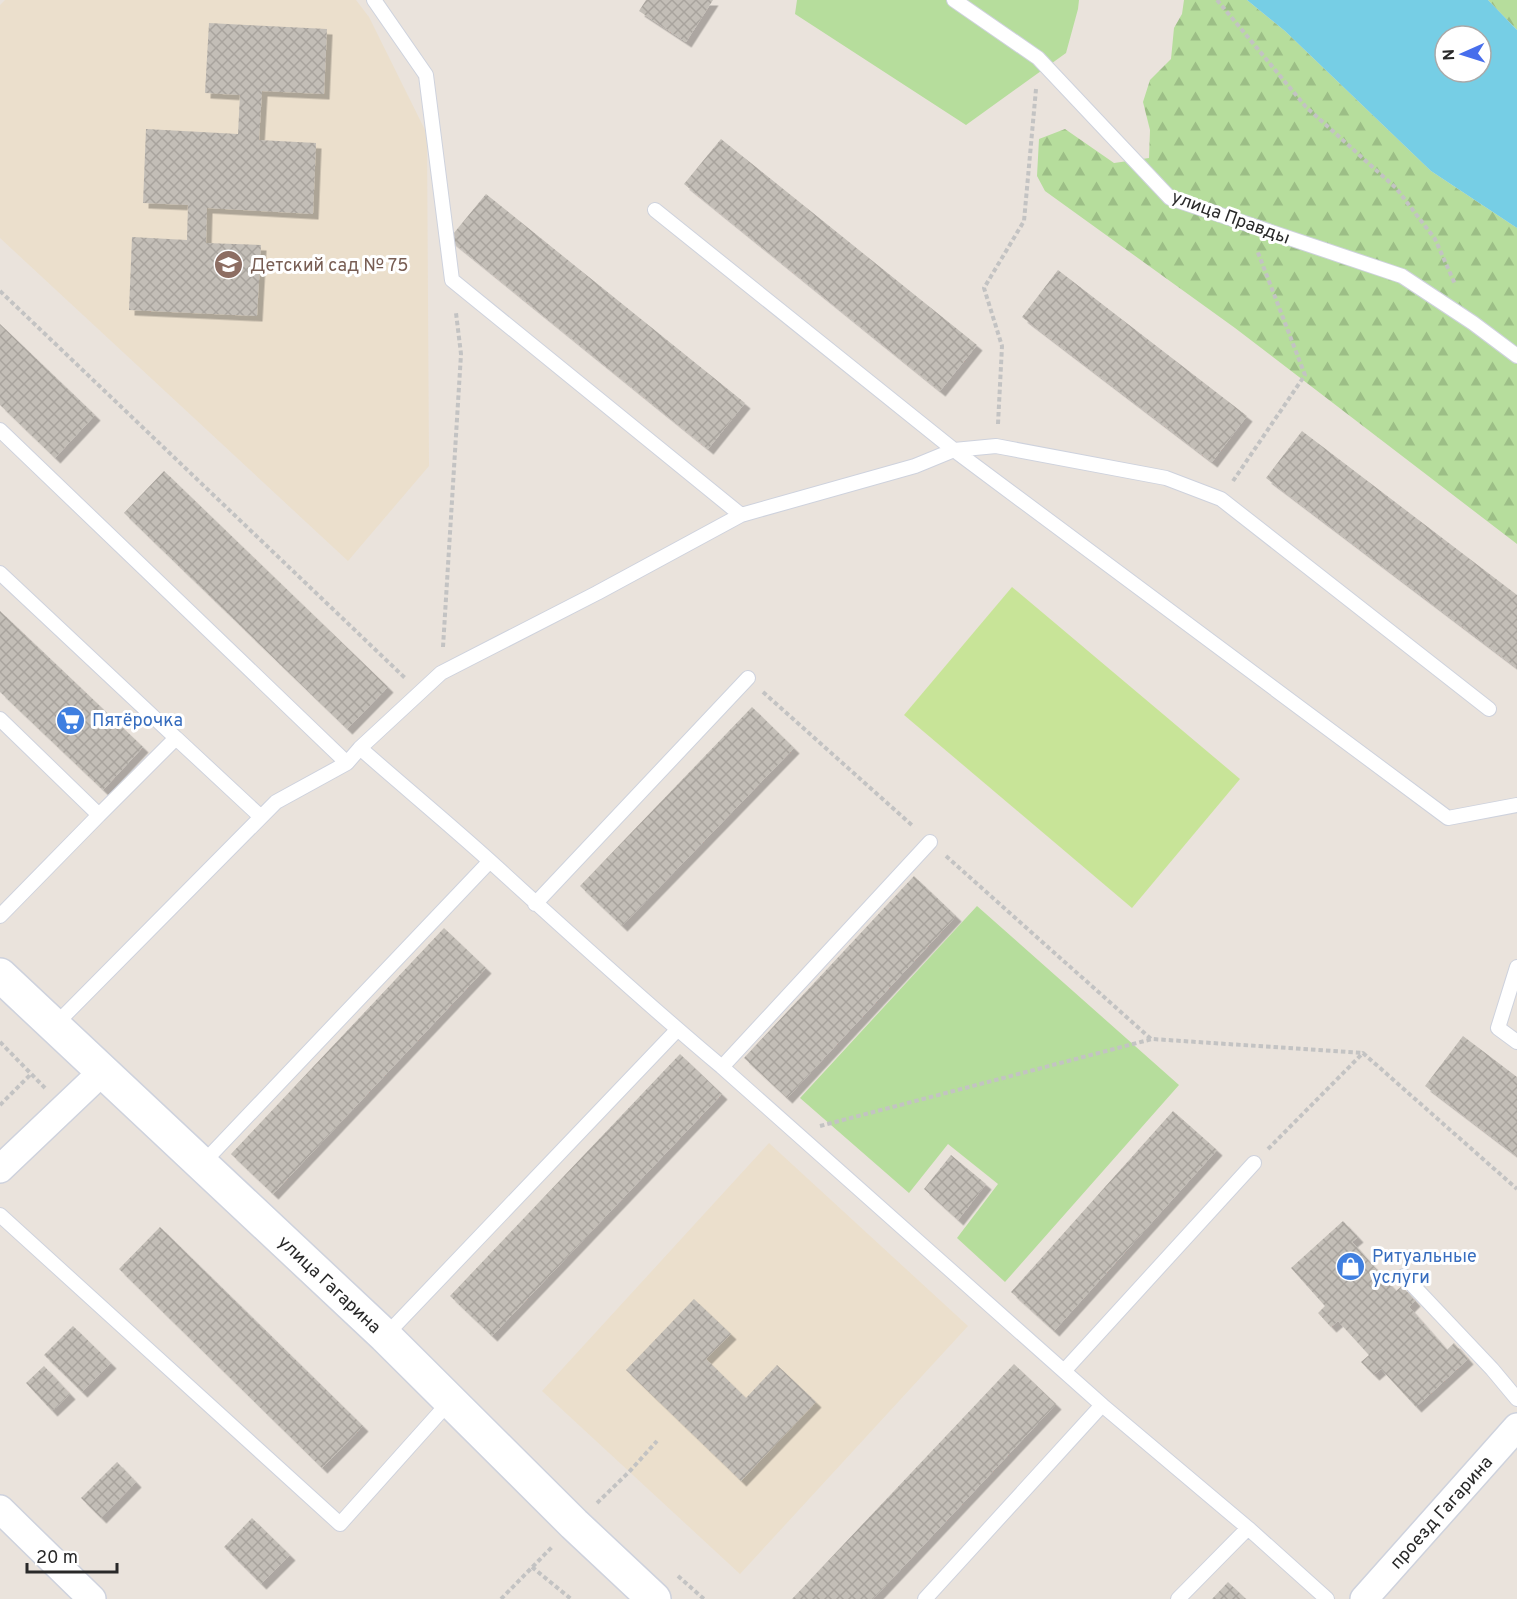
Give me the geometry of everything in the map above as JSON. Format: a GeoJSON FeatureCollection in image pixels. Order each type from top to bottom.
{"type":"FeatureCollection","features":[{"type":"Feature","properties":{"kind":"main road","name":"улица Гагарина"},"geometry":{"type":"LineString","coordinates":[[0,975],[385,1336],[574,1524],[654,1599]]}},
{"type":"Feature","properties":{"kind":"street"},"geometry":{"type":"LineString","coordinates":[[0,1169],[103,1071]]}},
{"type":"Feature","properties":{"kind":"street","name":"проезд Гагарина"},"geometry":{"type":"LineString","coordinates":[[1364,1599],[1517,1426]]}},
{"type":"Feature","properties":{"kind":"street"},"geometry":{"type":"LineString","coordinates":[[0,1509],[92,1599]]}},
{"type":"Feature","properties":{"kind":"lane"},"geometry":{"type":"LineString","coordinates":[[374,0],[426,75],[452,280],[741,515]]}},
{"type":"Feature","properties":{"kind":"lane","name":"улица Правды"},"geometry":{"type":"LineString","coordinates":[[954,0],[1038,58],[1170,198],[1402,276],[1473,323],[1517,356]]}},
{"type":"Feature","properties":{"kind":"lane"},"geometry":{"type":"LineString","coordinates":[[655,210],[954,450],[1448,818],[1517,805]]}},
{"type":"Feature","properties":{"kind":"lane"},"geometry":{"type":"LineString","coordinates":[[0,430],[347,764]]}},
{"type":"Feature","properties":{"kind":"lane"},"geometry":{"type":"LineString","coordinates":[[54,1026],[276,802],[347,764],[360,748],[441,673],[597,593],[741,515],[915,466],[954,450],[996,446],[1166,478],[1221,499],[1489,709]]}},
{"type":"Feature","properties":{"kind":"lane"},"geometry":{"type":"LineString","coordinates":[[0,573],[261,817]]}},
{"type":"Feature","properties":{"kind":"lane"},"geometry":{"type":"LineString","coordinates":[[535,904],[747,678]]}},
{"type":"Feature","properties":{"kind":"lane"},"geometry":{"type":"LineString","coordinates":[[0,719],[99,815]]}},
{"type":"Feature","properties":{"kind":"lane"},"geometry":{"type":"LineString","coordinates":[[0,916],[176,738]]}},
{"type":"Feature","properties":{"kind":"lane"},"geometry":{"type":"LineString","coordinates":[[360,748],[1102,1405],[1328,1599]]}},
{"type":"Feature","properties":{"kind":"lane"},"geometry":{"type":"LineString","coordinates":[[722,1067],[930,842]]}},
{"type":"Feature","properties":{"kind":"lane"},"geometry":{"type":"LineString","coordinates":[[202,1164],[490,861]]}},
{"type":"Feature","properties":{"kind":"lane"},"geometry":{"type":"LineString","coordinates":[[1517,967],[1497,1028],[1517,1042]]}},
{"type":"Feature","properties":{"kind":"lane"},"geometry":{"type":"LineString","coordinates":[[385,1336],[677,1030]]}},
{"type":"Feature","properties":{"kind":"lane"},"geometry":{"type":"LineString","coordinates":[[1064,1371],[1254,1163]]}},
{"type":"Feature","properties":{"kind":"lane"},"geometry":{"type":"LineString","coordinates":[[0,1215],[340,1524],[450,1401]]}},
{"type":"Feature","properties":{"kind":"lane"},"geometry":{"type":"LineString","coordinates":[[1404,1276],[1492,1369],[1517,1399]]}},
{"type":"Feature","properties":{"kind":"lane"},"geometry":{"type":"LineString","coordinates":[[925,1599],[1102,1405]]}},
{"type":"Feature","properties":{"kind":"lane"},"geometry":{"type":"LineString","coordinates":[[1178,1599],[1248,1528]]}},
{"type":"Feature","properties":{"kind":"path"},"geometry":{"type":"LineString","coordinates":[[1217,0],[1306,107],[1396,188],[1435,239],[1473,323]]}},
{"type":"Feature","properties":{"kind":"path"},"geometry":{"type":"LineString","coordinates":[[996,446],[1002,346],[984,288],[1024,221],[1038,58]]}},
{"type":"Feature","properties":{"kind":"path"},"geometry":{"type":"LineString","coordinates":[[1221,499],[1305,375],[1248,225]]}},
{"type":"Feature","properties":{"kind":"path"},"geometry":{"type":"LineString","coordinates":[[441,673],[461,354],[452,280]]}},
{"type":"Feature","properties":{"kind":"path"},"geometry":{"type":"LineString","coordinates":[[0,291],[421,693]]}},
{"type":"Feature","properties":{"kind":"path"},"geometry":{"type":"LineString","coordinates":[[747,678],[1152,1039]]}},
{"type":"Feature","properties":{"kind":"path"},"geometry":{"type":"LineString","coordinates":[[796,1133],[1152,1039],[1363,1053],[1517,1190]]}},
{"type":"Feature","properties":{"kind":"path"},"geometry":{"type":"LineString","coordinates":[[0,1042],[64,1108]]}},
{"type":"Feature","properties":{"kind":"path"},"geometry":{"type":"LineString","coordinates":[[1254,1163],[1363,1053]]}},
{"type":"Feature","properties":{"kind":"path"},"geometry":{"type":"LineString","coordinates":[[0,1105],[31,1074]]}},
{"type":"Feature","properties":{"kind":"path"},"geometry":{"type":"LineString","coordinates":[[532,1567],[571,1599]]}},
{"type":"Feature","properties":{"kind":"shaded area","name":"Детский сад № 75"},"geometry":{"type":"Polygon","coordinates":[[[5,0],[356,0],[369,17],[427,134],[429,466],[348,561],[0,238],[0,5],[5,0]]]}},
{"type":"Feature","properties":{"kind":"shaded area"},"geometry":{"type":"Polygon","coordinates":[[[769,1143],[968,1326],[740,1574],[542,1391],[769,1143]]]}},
{"type":"Feature","properties":{"kind":"green space"},"geometry":{"type":"Polygon","coordinates":[[[797,0],[1079,0],[1066,53],[966,125],[795,14],[797,0]]]}},
{"type":"Feature","properties":{"kind":"green space"},"geometry":{"type":"Polygon","coordinates":[[[1184,0],[1247,0],[1285,31],[1431,171],[1517,228],[1517,544],[1235,328],[1045,191],[1037,176],[1039,139],[1065,129],[1114,163],[1149,158],[1150,130],[1143,102],[1150,80],[1171,59],[1174,28],[1182,14],[1184,0]]]}},
{"type":"Feature","properties":{"kind":"green space"},"geometry":{"type":"Polygon","coordinates":[[[1488,0],[1517,0],[1517,30],[1488,0]]]}},
{"type":"Feature","properties":{"kind":"green space"},"geometry":{"type":"Polygon","coordinates":[[[1012,587],[1240,779],[1132,908],[904,715],[1012,587]]]}},
{"type":"Feature","properties":{"kind":"green space"},"geometry":{"type":"Polygon","coordinates":[[[977,906],[1179,1085],[1005,1282],[957,1238],[998,1184],[948,1144],[909,1193],[800,1098],[977,906]]]}},
{"type":"Feature","properties":{"kind":"water"},"geometry":{"type":"Polygon","coordinates":[[[1247,0],[1488,0],[1517,30],[1517,228],[1431,171],[1285,31],[1247,0]]]}},
{"type":"Feature","properties":{"kind":"building"},"geometry":{"type":"Polygon","coordinates":[[[646,0],[713,0],[686,42],[639,11],[646,0]]]}},
{"type":"Feature","properties":{"kind":"building"},"geometry":{"type":"Polygon","coordinates":[[[209,23],[327,29],[324,94],[262,91],[259,140],[316,143],[313,214],[207,208],[206,243],[261,245],[257,316],[129,310],[132,237],[187,240],[188,205],[143,203],[146,129],[238,134],[240,95],[205,93],[209,23]]]}},
{"type":"Feature","properties":{"kind":"building"},"geometry":{"type":"Polygon","coordinates":[[[721,139],[977,345],[940,391],[684,184],[721,139]]]}},
{"type":"Feature","properties":{"kind":"building"},"geometry":{"type":"Polygon","coordinates":[[[486,194],[745,403],[708,449],[449,239],[486,194]]]}},
{"type":"Feature","properties":{"kind":"building"},"geometry":{"type":"Polygon","coordinates":[[[1058,270],[1247,416],[1212,462],[1022,317],[1058,270]]]}},
{"type":"Feature","properties":{"kind":"building"},"geometry":{"type":"Polygon","coordinates":[[[0,324],[95,415],[55,458],[0,405],[0,324]]]}},
{"type":"Feature","properties":{"kind":"building"},"geometry":{"type":"Polygon","coordinates":[[[1302,431],[1517,595],[1517,668],[1266,478],[1302,431]]]}},
{"type":"Feature","properties":{"kind":"building"},"geometry":{"type":"Polygon","coordinates":[[[164,471],[388,687],[347,729],[124,513],[164,471]]]}},
{"type":"Feature","properties":{"kind":"building","name":"Пятёрочка"},"geometry":{"type":"Polygon","coordinates":[[[0,611],[143,747],[103,790],[0,692],[0,611]]]}},
{"type":"Feature","properties":{"kind":"building"},"geometry":{"type":"Polygon","coordinates":[[[752,707],[794,748],[622,926],[580,886],[752,707]]]}},
{"type":"Feature","properties":{"kind":"building"},"geometry":{"type":"Polygon","coordinates":[[[914,876],[956,916],[787,1098],[744,1058],[914,876]]]}},
{"type":"Feature","properties":{"kind":"building"},"geometry":{"type":"Polygon","coordinates":[[[444,928],[486,968],[273,1194],[231,1154],[444,928]]]}},
{"type":"Feature","properties":{"kind":"building"},"geometry":{"type":"Polygon","coordinates":[[[1463,1036],[1517,1077],[1517,1156],[1425,1086],[1463,1036]]]}},
{"type":"Feature","properties":{"kind":"building"},"geometry":{"type":"Polygon","coordinates":[[[680,1054],[722,1094],[492,1336],[450,1296],[680,1054]]]}},
{"type":"Feature","properties":{"kind":"building"},"geometry":{"type":"Polygon","coordinates":[[[1173,1111],[1217,1150],[1054,1331],[1011,1292],[1173,1111]]]}},
{"type":"Feature","properties":{"kind":"building"},"geometry":{"type":"Polygon","coordinates":[[[951,1155],[986,1184],[958,1220],[924,1189],[951,1155]]]}},
{"type":"Feature","properties":{"kind":"building"},"geometry":{"type":"Polygon","coordinates":[[[1343,1221],[1358,1237],[1352,1242],[1396,1291],[1402,1286],[1415,1301],[1409,1307],[1447,1350],[1454,1343],[1468,1359],[1416,1407],[1381,1369],[1374,1375],[1361,1362],[1369,1355],[1338,1321],[1331,1327],[1318,1313],[1325,1306],[1291,1268],[1343,1221]]]}},
{"type":"Feature","properties":{"kind":"building"},"geometry":{"type":"Polygon","coordinates":[[[160,1227],[363,1426],[322,1468],[119,1269],[160,1227]]]}},
{"type":"Feature","properties":{"kind":"building"},"geometry":{"type":"Polygon","coordinates":[[[694,1299],[731,1334],[706,1359],[746,1398],[777,1365],[816,1402],[741,1481],[626,1370],[694,1299]]]}},
{"type":"Feature","properties":{"kind":"building"},"geometry":{"type":"Polygon","coordinates":[[[73,1326],[111,1363],[82,1392],[44,1355],[73,1326]]]}},
{"type":"Feature","properties":{"kind":"building"},"geometry":{"type":"Polygon","coordinates":[[[1014,1364],[1056,1404],[873,1599],[792,1599],[1014,1364]]]}},
{"type":"Feature","properties":{"kind":"building"},"geometry":{"type":"Polygon","coordinates":[[[44,1366],[70,1394],[52,1411],[26,1383],[44,1366]]]}},
{"type":"Feature","properties":{"kind":"building"},"geometry":{"type":"Polygon","coordinates":[[[117,1462],[136,1482],[101,1518],[81,1498],[117,1462]]]}},
{"type":"Feature","properties":{"kind":"building"},"geometry":{"type":"Polygon","coordinates":[[[252,1518],[290,1555],[261,1584],[224,1547],[252,1518]]]}},
{"type":"Feature","properties":{"kind":"building"},"geometry":{"type":"Polygon","coordinates":[[[1228,1582],[1246,1599],[1212,1599],[1228,1582]]]}},
{"type":"Feature","properties":{"kind":"place","name":"Детский сад № 75"},"geometry":{"type":"Point","coordinates":[229,265]}},
{"type":"Feature","properties":{"kind":"place","name":"Пятёрочка"},"geometry":{"type":"Point","coordinates":[71,720]}},
{"type":"Feature","properties":{"kind":"place","name":"Ритуальные услуги"},"geometry":{"type":"Point","coordinates":[1351,1266]}}]}
